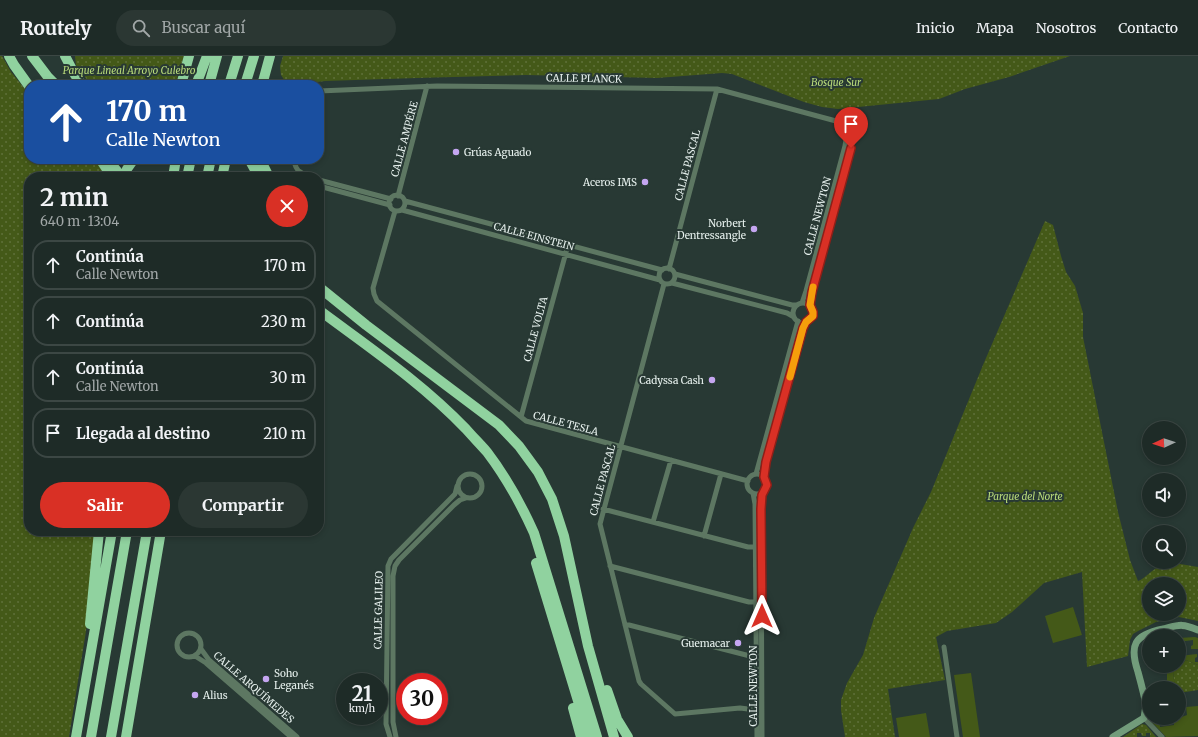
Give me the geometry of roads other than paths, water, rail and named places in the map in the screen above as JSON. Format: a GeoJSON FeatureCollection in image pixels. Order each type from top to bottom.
{"type":"FeatureCollection","features":[{"type":"Feature","properties":{"kind":"highway"},"geometry":{"type":"LineString","coordinates":[[9,56],[25,80]]}},
{"type":"Feature","properties":{"kind":"highway"},"geometry":{"type":"LineString","coordinates":[[32,56],[51,80]]}},
{"type":"Feature","properties":{"kind":"highway"},"geometry":{"type":"LineString","coordinates":[[38,56],[54,80]]}},
{"type":"Feature","properties":{"kind":"highway"},"geometry":{"type":"LineString","coordinates":[[65,56],[78,80]]}},
{"type":"Feature","properties":{"kind":"highway"},"geometry":{"type":"LineString","coordinates":[[183,80],[189,56]]}},
{"type":"Feature","properties":{"kind":"highway"},"geometry":{"type":"LineString","coordinates":[[196,80],[201,56]]}},
{"type":"Feature","properties":{"kind":"highway"},"geometry":{"type":"LineString","coordinates":[[197,80],[207,56]]}},
{"type":"Feature","properties":{"kind":"highway"},"geometry":{"type":"LineString","coordinates":[[210,80],[217,56]]}},
{"type":"Feature","properties":{"kind":"highway"},"geometry":{"type":"LineString","coordinates":[[231,80],[238,56]]}},
{"type":"Feature","properties":{"kind":"highway"},"geometry":{"type":"LineString","coordinates":[[242,80],[247,56]]}},
{"type":"Feature","properties":{"kind":"highway"},"geometry":{"type":"LineString","coordinates":[[247,80],[254,56]]}},
{"type":"Feature","properties":{"kind":"highway"},"geometry":{"type":"LineString","coordinates":[[263,80],[270,56]]}},
{"type":"Feature","properties":{"kind":"highway"},"geometry":{"type":"LineString","coordinates":[[111,164],[117,172]]}},
{"type":"Feature","properties":{"kind":"highway"},"geometry":{"type":"LineString","coordinates":[[324,291],[499,425],[519,446],[538,472],[552,499],[564,536],[588,646],[614,737]]}},
{"type":"Feature","properties":{"kind":"highway"},"geometry":{"type":"LineString","coordinates":[[324,314],[420,386],[455,418],[486,451],[521,504],[534,533],[597,737]]}},
{"type":"Feature","properties":{"kind":"highway"},"geometry":{"type":"LineString","coordinates":[[455,418],[485,458],[518,508],[588,737]]}},
{"type":"Feature","properties":{"kind":"highway"},"geometry":{"type":"LineString","coordinates":[[85,688],[98,536]]}},
{"type":"Feature","properties":{"kind":"highway"},"geometry":{"type":"LineString","coordinates":[[76,737],[111,536]]}},
{"type":"Feature","properties":{"kind":"highway"},"geometry":{"type":"LineString","coordinates":[[91,737],[126,536]]}},
{"type":"Feature","properties":{"kind":"highway"},"geometry":{"type":"LineString","coordinates":[[111,737],[146,536]]}},
{"type":"Feature","properties":{"kind":"highway"},"geometry":{"type":"LineString","coordinates":[[126,737],[160,536]]}},
{"type":"Feature","properties":{"kind":"highway"},"geometry":{"type":"LineString","coordinates":[[155,569],[164,536]]}},
{"type":"Feature","properties":{"kind":"highway"},"geometry":{"type":"LineString","coordinates":[[588,646],[597,660],[617,719],[628,737]]}},
{"type":"Feature","properties":{"kind":"highway"},"geometry":{"type":"LineString","coordinates":[[567,665],[574,709],[581,737]]}},
{"type":"Feature","properties":{"kind":"street","name":"CALLE PLANCK"},"geometry":{"type":"LineString","coordinates":[[324,91],[427,86],[717,89],[844,122]]}},
{"type":"Feature","properties":{"kind":"street","name":"CALLE AMPÉRE"},"geometry":{"type":"LineString","coordinates":[[398,196],[427,86]]}},
{"type":"Feature","properties":{"kind":"street","name":"CALLE PASCAL"},"geometry":{"type":"LineString","coordinates":[[669,268],[717,89]]}},
{"type":"Feature","properties":{"kind":"street"},"geometry":{"type":"LineString","coordinates":[[851,116],[857,116],[862,121],[861,130],[856,134],[850,135],[844,128],[844,122],[845,119],[851,116]]}},
{"type":"Feature","properties":{"kind":"street","name":"CALLE NEWTON"},"geometry":{"type":"LineString","coordinates":[[799,304],[806,291],[845,146],[847,133]]}},
{"type":"Feature","properties":{"kind":"street","name":"CALLE NEWTON"},"geometry":{"type":"LineString","coordinates":[[810,305],[818,270],[856,134]]}},
{"type":"Feature","properties":{"kind":"street"},"geometry":{"type":"LineString","coordinates":[[296,164],[298,170],[301,172]]}},
{"type":"Feature","properties":{"kind":"street"},"geometry":{"type":"LineString","coordinates":[[324,181],[391,199],[398,196],[404,198],[405,206],[402,210],[394,211],[390,205],[324,187]]}},
{"type":"Feature","properties":{"kind":"street"},"geometry":{"type":"LineString","coordinates":[[390,205],[391,199]]}},
{"type":"Feature","properties":{"kind":"street","name":"CALLE EINSTEIN"},"geometry":{"type":"LineString","coordinates":[[405,201],[662,270]]}},
{"type":"Feature","properties":{"kind":"street","name":"CALLE EINSTEIN"},"geometry":{"type":"LineString","coordinates":[[402,210],[660,280]]}},
{"type":"Feature","properties":{"kind":"street","name":"CALLE TESLA"},"geometry":{"type":"LineString","coordinates":[[394,211],[374,288],[374,294],[377,301],[526,421],[748,481]]}},
{"type":"Feature","properties":{"kind":"street","name":"CALLE VOLTA"},"geometry":{"type":"LineString","coordinates":[[521,417],[568,245]]}},
{"type":"Feature","properties":{"kind":"street"},"geometry":{"type":"LineString","coordinates":[[764,477],[756,474],[750,477],[748,485],[749,489],[753,493],[758,494],[764,491],[767,485],[764,477],[766,462],[801,335],[806,322],[813,316],[810,305],[799,304],[792,306],[675,274],[673,270],[669,268],[662,270],[660,274],[660,280],[664,284],[672,283],[787,313],[796,319],[806,322]]}},
{"type":"Feature","properties":{"kind":"street"},"geometry":{"type":"LineString","coordinates":[[672,283],[675,279],[675,274]]}},
{"type":"Feature","properties":{"kind":"street","name":"CALLE PASCAL"},"geometry":{"type":"LineString","coordinates":[[664,284],[600,524],[638,681],[675,714],[740,708],[756,710]]}},
{"type":"Feature","properties":{"kind":"street"},"geometry":{"type":"LineString","coordinates":[[756,474],[796,319],[794,309],[799,304]]}},
{"type":"Feature","properties":{"kind":"street"},"geometry":{"type":"LineString","coordinates":[[653,522],[671,460]]}},
{"type":"Feature","properties":{"kind":"street"},"geometry":{"type":"LineString","coordinates":[[469,473],[478,477],[482,484],[480,492],[475,497],[466,498],[460,494],[457,486],[458,481],[463,475],[469,473]]}},
{"type":"Feature","properties":{"kind":"street"},"geometry":{"type":"LineString","coordinates":[[704,536],[721,474]]}},
{"type":"Feature","properties":{"kind":"street","name":"CALLE GALILEO"},"geometry":{"type":"LineString","coordinates":[[390,737],[386,724],[388,566],[391,559],[456,494],[457,486]]}},
{"type":"Feature","properties":{"kind":"street","name":"CALLE NEWTON"},"geometry":{"type":"LineString","coordinates":[[762,737],[761,509],[762,495],[764,491]]}},
{"type":"Feature","properties":{"kind":"street","name":"CALLE NEWTON"},"geometry":{"type":"LineString","coordinates":[[753,493],[755,504],[757,737]]}},
{"type":"Feature","properties":{"kind":"street","name":"CALLE GALILEO"},"geometry":{"type":"LineString","coordinates":[[396,737],[392,722],[393,576],[395,566],[399,560],[454,505],[460,500],[466,498]]}},
{"type":"Feature","properties":{"kind":"street"},"geometry":{"type":"LineString","coordinates":[[604,509],[704,536],[748,547],[755,547]]}},
{"type":"Feature","properties":{"kind":"street"},"geometry":{"type":"LineString","coordinates":[[610,566],[749,602],[755,602]]}},
{"type":"Feature","properties":{"kind":"street"},"geometry":{"type":"LineString","coordinates":[[1142,691],[1133,659],[1136,642],[1140,637],[1152,631],[1185,624],[1198,630]]}},
{"type":"Feature","properties":{"kind":"street"},"geometry":{"type":"LineString","coordinates":[[625,625],[750,656],[756,656]]}},
{"type":"Feature","properties":{"kind":"street","name":"CALLE ARQUÍMEDES"},"geometry":{"type":"LineString","coordinates":[[201,650],[195,656],[186,658],[178,653],[176,649],[176,642],[181,635],[187,633],[196,635],[201,643],[201,650],[209,660],[298,737]]}},
{"type":"Feature","properties":{"kind":"street"},"geometry":{"type":"LineString","coordinates":[[944,647],[957,737]]}},
{"type":"Feature","properties":{"kind":"street","name":"CALLE ARQUÍMEDES"},"geometry":{"type":"LineString","coordinates":[[195,656],[206,663],[291,737]]}},
{"type":"Feature","properties":{"kind":"street"},"geometry":{"type":"LineString","coordinates":[[1113,737],[1142,719]]}},
{"type":"Feature","properties":{"kind":"street"},"geometry":{"type":"LineString","coordinates":[[1151,725],[1162,737]]}},
{"type":"Feature","properties":{"kind":"place","name":"Grúas Aguado"},"geometry":{"type":"Point","coordinates":[456,152]}},
{"type":"Feature","properties":{"kind":"place","name":"Aceros IMS"},"geometry":{"type":"Point","coordinates":[645,182]}},
{"type":"Feature","properties":{"kind":"place","name":"Norbert Dentressangle"},"geometry":{"type":"Point","coordinates":[754,229]}},
{"type":"Feature","properties":{"kind":"place","name":"Cadyssa Cash"},"geometry":{"type":"Point","coordinates":[712,380]}},
{"type":"Feature","properties":{"kind":"place","name":"Guemacar"},"geometry":{"type":"Point","coordinates":[738,643]}},
{"type":"Feature","properties":{"kind":"place","name":"Soho Leganés"},"geometry":{"type":"Point","coordinates":[266,679]}},
{"type":"Feature","properties":{"kind":"place","name":"Alius"},"geometry":{"type":"Point","coordinates":[195,695]}},
{"type":"Feature","properties":{"kind":"park label","name":"Parque Lineal Arroyo Culebro"},"geometry":{"type":"Point","coordinates":[129,70]}},
{"type":"Feature","properties":{"kind":"park label","name":"Bosque Sur"},"geometry":{"type":"Point","coordinates":[836,82]}},
{"type":"Feature","properties":{"kind":"park label","name":"Parque del Norte"},"geometry":{"type":"Point","coordinates":[1025,496]}}]}
